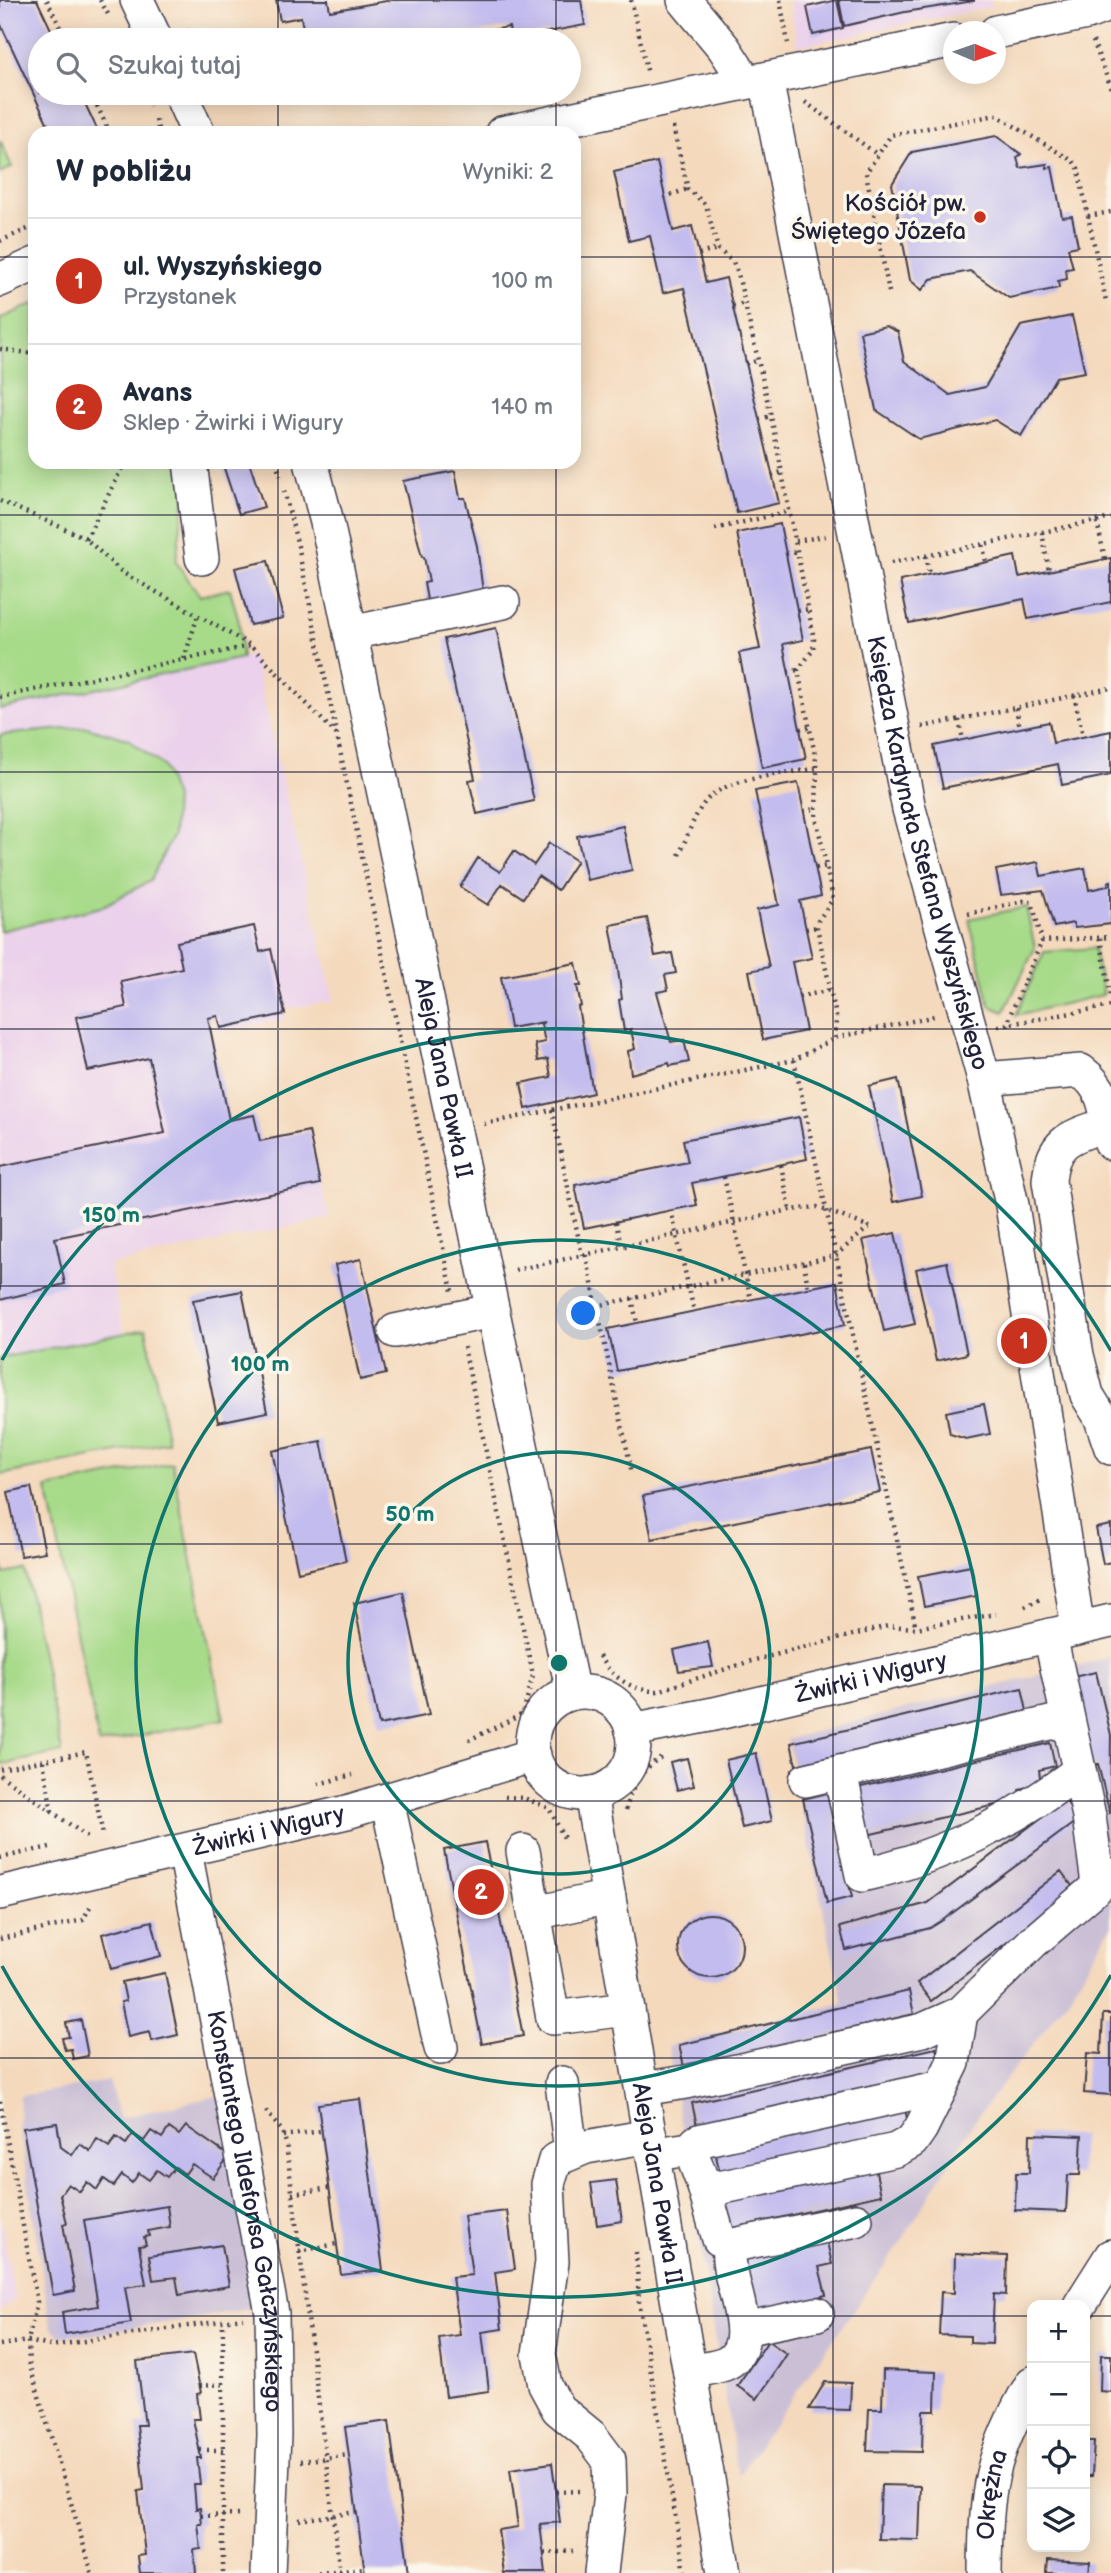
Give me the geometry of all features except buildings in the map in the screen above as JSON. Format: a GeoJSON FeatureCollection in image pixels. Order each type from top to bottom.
{"type":"FeatureCollection","features":[{"type":"Feature","properties":{"kind":"street"},"geometry":{"type":"LineString","coordinates":[[137,0],[150,28]]}},
{"type":"Feature","properties":{"kind":"street"},"geometry":{"type":"LineString","coordinates":[[684,0],[756,81]]}},
{"type":"Feature","properties":{"kind":"street"},"geometry":{"type":"LineString","coordinates":[[1006,30],[1087,13],[1111,4]]}},
{"type":"Feature","properties":{"kind":"street"},"geometry":{"type":"LineString","coordinates":[[536,126],[943,42]]}},
{"type":"Feature","properties":{"kind":"street","name":"Księdza Kardynała Stefana Wyszyńskiego"},"geometry":{"type":"LineString","coordinates":[[756,81],[909,809],[984,1079],[1024,1270],[1064,1632],[1067,1719],[1105,1880]]}},
{"type":"Feature","properties":{"kind":"street"},"geometry":{"type":"LineString","coordinates":[[185,105],[195,126]]}},
{"type":"Feature","properties":{"kind":"street"},"geometry":{"type":"LineString","coordinates":[[0,280],[28,267]]}},
{"type":"Feature","properties":{"kind":"street"},"geometry":{"type":"LineString","coordinates":[[191,469],[202,558]]}},
{"type":"Feature","properties":{"kind":"street","name":"Aleja Jana Pawła II"},"geometry":{"type":"LineString","coordinates":[[313,469],[350,633],[573,1693]]}},
{"type":"Feature","properties":{"kind":"street"},"geometry":{"type":"LineString","coordinates":[[350,633],[503,603]]}},
{"type":"Feature","properties":{"kind":"street"},"geometry":{"type":"LineString","coordinates":[[984,1079],[1081,1071],[1096,1082],[1109,1133],[1074,1136],[1060,1146],[1050,1159],[1049,1181],[1077,1355],[1087,1395],[1100,1416],[1111,1448]]}},
{"type":"Feature","properties":{"kind":"street"},"geometry":{"type":"LineString","coordinates":[[395,1331],[492,1311]]}},
{"type":"Feature","properties":{"kind":"street","name":"Żwirki i Wigury"},"geometry":{"type":"LineString","coordinates":[[632,1730],[714,1714],[1111,1621]]}},
{"type":"Feature","properties":{"kind":"street"},"geometry":{"type":"LineString","coordinates":[[588,1692],[610,1700],[626,1715],[632,1730],[634,1746],[625,1770],[607,1787],[591,1793],[579,1793],[555,1785],[538,1767],[534,1755],[536,1723],[545,1709],[557,1699],[573,1693],[588,1692]]}},
{"type":"Feature","properties":{"kind":"street"},"geometry":{"type":"LineString","coordinates":[[806,1780],[1067,1719]]}},
{"type":"Feature","properties":{"kind":"street","name":"Żwirki i Wigury"},"geometry":{"type":"LineString","coordinates":[[0,1893],[185,1851],[387,1800],[534,1755]]}},
{"type":"Feature","properties":{"kind":"street"},"geometry":{"type":"LineString","coordinates":[[840,1772],[862,1875],[917,1863],[974,1838],[1043,1798],[1079,1771]]}},
{"type":"Feature","properties":{"kind":"street","name":"Aleja Jana Pawła II"},"geometry":{"type":"LineString","coordinates":[[591,1793],[724,2573]]}},
{"type":"Feature","properties":{"kind":"street"},"geometry":{"type":"LineString","coordinates":[[387,1800],[441,2048]]}},
{"type":"Feature","properties":{"kind":"street","name":"Konstantego Ildefonsa Gałczyńskiego"},"geometry":{"type":"LineString","coordinates":[[185,1851],[272,2313],[273,2463],[268,2573]]}},
{"type":"Feature","properties":{"kind":"street"},"geometry":{"type":"LineString","coordinates":[[523,1851],[553,2018],[628,2009]]}},
{"type":"Feature","properties":{"kind":"street"},"geometry":{"type":"LineString","coordinates":[[642,2089],[923,2030],[961,2013],[1033,1942],[1105,1880]]}},
{"type":"Feature","properties":{"kind":"street"},"geometry":{"type":"LineString","coordinates":[[535,1913],[609,1897]]}},
{"type":"Feature","properties":{"kind":"street"},"geometry":{"type":"LineString","coordinates":[[703,2183],[719,2188],[896,2150],[912,2141],[953,2063],[961,2013]]}},
{"type":"Feature","properties":{"kind":"street"},"geometry":{"type":"LineString","coordinates":[[562,2082],[571,2151]]}},
{"type":"Feature","properties":{"kind":"street"},"geometry":{"type":"LineString","coordinates":[[601,2573],[610,2494],[609,2460],[591,2435],[558,2409],[545,2385],[539,2354],[552,2262],[548,2185],[555,2160],[571,2151],[652,2146],[690,2149],[698,2141],[941,2087]]}},
{"type":"Feature","properties":{"kind":"street"},"geometry":{"type":"LineString","coordinates":[[690,2149],[719,2239],[729,2246],[856,2220]]}},
{"type":"Feature","properties":{"kind":"street"},"geometry":{"type":"LineString","coordinates":[[690,2372],[726,2363],[739,2352],[744,2339],[727,2261],[729,2246]]}},
{"type":"Feature","properties":{"kind":"street"},"geometry":{"type":"LineString","coordinates":[[1083,2300],[1111,2256]]}},
{"type":"Feature","properties":{"kind":"street"},"geometry":{"type":"LineString","coordinates":[[743,2329],[817,2314]]}},
{"type":"Feature","properties":{"kind":"street","name":"Okrężna"},"geometry":{"type":"LineString","coordinates":[[985,2573],[986,2504],[990,2478],[1000,2443],[1027,2393]]}},
{"type":"Feature","properties":{"kind":"path"},"geometry":{"type":"LineString","coordinates":[[47,0],[60,28]]}},
{"type":"Feature","properties":{"kind":"path"},"geometry":{"type":"LineString","coordinates":[[780,0],[790,54]]}},
{"type":"Feature","properties":{"kind":"path"},"geometry":{"type":"LineString","coordinates":[[1090,33],[1111,88]]}},
{"type":"Feature","properties":{"kind":"path"},"geometry":{"type":"LineString","coordinates":[[796,108],[807,93]]}},
{"type":"Feature","properties":{"kind":"path"},"geometry":{"type":"LineString","coordinates":[[801,100],[878,155]]}},
{"type":"Feature","properties":{"kind":"path"},"geometry":{"type":"LineString","coordinates":[[96,105],[106,126]]}},
{"type":"Feature","properties":{"kind":"path"},"geometry":{"type":"LineString","coordinates":[[889,292],[866,173],[891,135],[996,116],[1073,161],[1078,168],[1106,301]]}},
{"type":"Feature","properties":{"kind":"path"},"geometry":{"type":"LineString","coordinates":[[671,119],[688,189],[706,205],[718,249],[733,262],[771,416],[809,609],[813,650],[798,670],[788,672]]}},
{"type":"Feature","properties":{"kind":"path"},"geometry":{"type":"LineString","coordinates":[[664,197],[688,189]]}},
{"type":"Feature","properties":{"kind":"path"},"geometry":{"type":"LineString","coordinates":[[1088,216],[1111,212]]}},
{"type":"Feature","properties":{"kind":"path"},"geometry":{"type":"LineString","coordinates":[[0,241],[28,229]]}},
{"type":"Feature","properties":{"kind":"path"},"geometry":{"type":"LineString","coordinates":[[699,254],[718,249]]}},
{"type":"Feature","properties":{"kind":"path"},"geometry":{"type":"LineString","coordinates":[[733,306],[745,303]]}},
{"type":"Feature","properties":{"kind":"path"},"geometry":{"type":"LineString","coordinates":[[0,349],[28,353]]}},
{"type":"Feature","properties":{"kind":"path"},"geometry":{"type":"LineString","coordinates":[[746,363],[758,361]]}},
{"type":"Feature","properties":{"kind":"path"},"geometry":{"type":"LineString","coordinates":[[759,419],[771,416]]}},
{"type":"Feature","properties":{"kind":"path"},"geometry":{"type":"LineString","coordinates":[[86,539],[121,469]]}},
{"type":"Feature","properties":{"kind":"path"},"geometry":{"type":"LineString","coordinates":[[278,469],[300,556],[533,1675],[523,1714],[463,1743]]}},
{"type":"Feature","properties":{"kind":"path"},"geometry":{"type":"LineString","coordinates":[[772,475],[782,472]]}},
{"type":"Feature","properties":{"kind":"path"},"geometry":{"type":"LineString","coordinates":[[0,501],[86,539],[123,573],[250,645],[337,735]]}},
{"type":"Feature","properties":{"kind":"path"},"geometry":{"type":"LineString","coordinates":[[715,528],[790,512]]}},
{"type":"Feature","properties":{"kind":"path"},"geometry":{"type":"LineString","coordinates":[[880,565],[1111,518]]}},
{"type":"Feature","properties":{"kind":"path"},"geometry":{"type":"LineString","coordinates":[[1097,522],[1105,559]]}},
{"type":"Feature","properties":{"kind":"path"},"geometry":{"type":"LineString","coordinates":[[1042,532],[1049,571]]}},
{"type":"Feature","properties":{"kind":"path"},"geometry":{"type":"LineString","coordinates":[[983,545],[986,562]]}},
{"type":"Feature","properties":{"kind":"path"},"geometry":{"type":"LineString","coordinates":[[786,554],[798,551]]}},
{"type":"Feature","properties":{"kind":"path"},"geometry":{"type":"LineString","coordinates":[[926,556],[929,575]]}},
{"type":"Feature","properties":{"kind":"path"},"geometry":{"type":"LineString","coordinates":[[798,611],[809,609]]}},
{"type":"Feature","properties":{"kind":"path"},"geometry":{"type":"LineString","coordinates":[[184,659],[198,615]]}},
{"type":"Feature","properties":{"kind":"path"},"geometry":{"type":"LineString","coordinates":[[0,696],[250,645]]}},
{"type":"Feature","properties":{"kind":"path"},"geometry":{"type":"LineString","coordinates":[[484,1124],[794,1060],[835,1038],[836,1016],[817,927],[818,921],[834,899],[816,809],[817,768],[798,670]]}},
{"type":"Feature","properties":{"kind":"path"},"geometry":{"type":"LineString","coordinates":[[914,729],[1111,688]]}},
{"type":"Feature","properties":{"kind":"path"},"geometry":{"type":"LineString","coordinates":[[1074,695],[1083,737]]}},
{"type":"Feature","properties":{"kind":"path"},"geometry":{"type":"LineString","coordinates":[[1016,708],[1020,728]]}},
{"type":"Feature","properties":{"kind":"path"},"geometry":{"type":"LineString","coordinates":[[959,720],[963,740]]}},
{"type":"Feature","properties":{"kind":"path"},"geometry":{"type":"LineString","coordinates":[[800,729],[810,727]]}},
{"type":"Feature","properties":{"kind":"path"},"geometry":{"type":"LineString","coordinates":[[679,855],[704,803],[719,790],[734,784],[817,768]]}},
{"type":"Feature","properties":{"kind":"path"},"geometry":{"type":"LineString","coordinates":[[804,811],[816,809]]}},
{"type":"Feature","properties":{"kind":"path"},"geometry":{"type":"LineString","coordinates":[[816,868],[827,866]]}},
{"type":"Feature","properties":{"kind":"path"},"geometry":{"type":"LineString","coordinates":[[960,916],[1023,901],[1032,902],[1042,942],[1010,1015],[1009,1026]]}},
{"type":"Feature","properties":{"kind":"path"},"geometry":{"type":"LineString","coordinates":[[806,929],[817,927]]}},
{"type":"Feature","properties":{"kind":"path"},"geometry":{"type":"LineString","coordinates":[[1042,942],[1111,937]]}},
{"type":"Feature","properties":{"kind":"path"},"geometry":{"type":"LineString","coordinates":[[1100,938],[1111,997]]}},
{"type":"Feature","properties":{"kind":"path"},"geometry":{"type":"LineString","coordinates":[[799,997],[830,990]]}},
{"type":"Feature","properties":{"kind":"path"},"geometry":{"type":"LineString","coordinates":[[794,1060],[916,1628]]}},
{"type":"Feature","properties":{"kind":"path"},"geometry":{"type":"LineString","coordinates":[[552,1110],[632,1473]]}},
{"type":"Feature","properties":{"kind":"path"},"geometry":{"type":"LineString","coordinates":[[482,1111],[487,1137]]}},
{"type":"Feature","properties":{"kind":"path"},"geometry":{"type":"LineString","coordinates":[[781,1165],[790,1210]]}},
{"type":"Feature","properties":{"kind":"path"},"geometry":{"type":"LineString","coordinates":[[724,1177],[751,1300]]}},
{"type":"Feature","properties":{"kind":"path"},"geometry":{"type":"LineString","coordinates":[[514,1270],[790,1210],[817,1207],[870,1227],[835,1256],[596,1306]]}},
{"type":"Feature","properties":{"kind":"path"},"geometry":{"type":"LineString","coordinates":[[671,1210],[686,1286],[694,1311]]}},
{"type":"Feature","properties":{"kind":"path"},"geometry":{"type":"LineString","coordinates":[[616,1222],[621,1247]]}},
{"type":"Feature","properties":{"kind":"path"},"geometry":{"type":"LineString","coordinates":[[512,1257],[517,1284]]}},
{"type":"Feature","properties":{"kind":"path"},"geometry":{"type":"LineString","coordinates":[[804,1263],[808,1288]]}},
{"type":"Feature","properties":{"kind":"path"},"geometry":{"type":"LineString","coordinates":[[632,1298],[637,1323]]}},
{"type":"Feature","properties":{"kind":"path"},"geometry":{"type":"LineString","coordinates":[[1016,1610],[1039,1601],[1048,1589]]}},
{"type":"Feature","properties":{"kind":"path"},"geometry":{"type":"LineString","coordinates":[[596,1650],[600,1660],[617,1678],[647,1692],[658,1691],[751,1661],[888,1626],[916,1628],[1005,1612]]}},
{"type":"Feature","properties":{"kind":"path"},"geometry":{"type":"LineString","coordinates":[[0,1769],[86,1752],[103,1835]]}},
{"type":"Feature","properties":{"kind":"path"},"geometry":{"type":"LineString","coordinates":[[43,1761],[52,1812]]}},
{"type":"Feature","properties":{"kind":"path"},"geometry":{"type":"LineString","coordinates":[[309,1787],[362,1773]]}},
{"type":"Feature","properties":{"kind":"path"},"geometry":{"type":"LineString","coordinates":[[0,1775],[89,1838]]}},
{"type":"Feature","properties":{"kind":"path"},"geometry":{"type":"LineString","coordinates":[[76,1841],[113,1833]]}},
{"type":"Feature","properties":{"kind":"path"},"geometry":{"type":"LineString","coordinates":[[0,1858],[63,1844]]}},
{"type":"Feature","properties":{"kind":"path"},"geometry":{"type":"LineString","coordinates":[[0,1939],[83,1920],[94,1898]]}},
{"type":"Feature","properties":{"kind":"path"},"geometry":{"type":"LineString","coordinates":[[0,2101],[37,2302],[28,2341],[29,2363],[92,2573]]}},
{"type":"Feature","properties":{"kind":"path"},"geometry":{"type":"LineString","coordinates":[[260,2104],[283,2136],[340,2572]]}},
{"type":"Feature","properties":{"kind":"path"},"geometry":{"type":"LineString","coordinates":[[283,2136],[322,2131]]}},
{"type":"Feature","properties":{"kind":"path"},"geometry":{"type":"LineString","coordinates":[[292,2194],[329,2188]]}},
{"type":"Feature","properties":{"kind":"path"},"geometry":{"type":"LineString","coordinates":[[299,2251],[337,2244]]}},
{"type":"Feature","properties":{"kind":"path"},"geometry":{"type":"LineString","coordinates":[[0,2345],[28,2341],[50,2346],[272,2313]]}},
{"type":"Feature","properties":{"kind":"path"},"geometry":{"type":"LineString","coordinates":[[223,2321],[223,2573]]}},
{"type":"Feature","properties":{"kind":"path"},"geometry":{"type":"LineString","coordinates":[[200,2386],[223,2384]]}},
{"type":"Feature","properties":{"kind":"path"},"geometry":{"type":"LineString","coordinates":[[200,2450],[223,2450]]}},
{"type":"Feature","properties":{"kind":"path"},"geometry":{"type":"LineString","coordinates":[[273,2463],[349,2455]]}},
{"type":"Feature","properties":{"kind":"path"},"geometry":{"type":"LineString","coordinates":[[556,2492],[584,2491]]}},
{"type":"Feature","properties":{"kind":"path"},"geometry":{"type":"LineString","coordinates":[[297,2520],[357,2512]]}},
{"type":"Feature","properties":{"kind":"path"},"geometry":{"type":"LineString","coordinates":[[201,2516],[223,2515]]}},
{"type":"Feature","properties":{"kind":"path"},"geometry":{"type":"LineString","coordinates":[[544,2553],[573,2550]]}},
{"type":"Feature","properties":{"kind":"path"},"geometry":{"type":"LineString","coordinates":[[318,2573],[364,2568]]}},
{"type":"Feature","properties":{"kind":"shaded area"},"geometry":{"type":"Polygon","coordinates":[[[789,0],[990,0],[991,7],[798,46],[789,0]]]}},
{"type":"Feature","properties":{"kind":"shaded area"},"geometry":{"type":"Polygon","coordinates":[[[253,655],[334,1001],[283,1009],[285,1019],[218,1032],[215,1018],[207,1019],[227,1121],[259,1141],[308,1132],[329,1218],[109,1265],[124,1333],[0,1358],[0,709],[253,655]]]}},
{"type":"Feature","properties":{"kind":"shaded area"},"geometry":{"type":"Polygon","coordinates":[[[1111,1657],[1111,1926],[1070,1996],[975,2120],[903,2239],[738,2476],[668,2046],[843,2003],[787,1739],[1111,1657]]]}},
{"type":"Feature","properties":{"kind":"shaded area"},"geometry":{"type":"Polygon","coordinates":[[[109,2081],[120,2118],[221,2095],[255,2308],[91,2335],[59,2336],[51,2327],[19,2128],[20,2096],[109,2081]]]}},
{"type":"Feature","properties":{"kind":"shaded area"},"geometry":{"type":"Polygon","coordinates":[[[0,2216],[15,2300],[0,2310],[0,2216]]]}},
{"type":"Feature","properties":{"kind":"green space"},"geometry":{"type":"Polygon","coordinates":[[[0,140],[12,167],[0,173],[0,140]]]}},
{"type":"Feature","properties":{"kind":"green space"},"geometry":{"type":"Polygon","coordinates":[[[28,306],[28,469],[180,469],[185,494],[176,562],[200,596],[230,589],[239,622],[242,658],[0,709],[0,319],[28,306]]]}},
{"type":"Feature","properties":{"kind":"green space"},"geometry":{"type":"Polygon","coordinates":[[[86,727],[128,739],[163,766],[175,798],[173,835],[150,881],[101,907],[0,931],[0,735],[86,727]]]}},
{"type":"Feature","properties":{"kind":"green space"},"geometry":{"type":"Polygon","coordinates":[[[1026,907],[1035,948],[1004,1012],[990,1006],[969,919],[1026,907]]]}},
{"type":"Feature","properties":{"kind":"green space"},"geometry":{"type":"Polygon","coordinates":[[[1094,948],[1103,995],[1016,1015],[1044,952],[1094,948]]]}},
{"type":"Feature","properties":{"kind":"green space"},"geometry":{"type":"Polygon","coordinates":[[[146,1329],[168,1442],[0,1475],[0,1358],[146,1329]]]}},
{"type":"Feature","properties":{"kind":"green space"},"geometry":{"type":"Polygon","coordinates":[[[172,1463],[224,1719],[99,1744],[47,1488],[172,1463]]]}},
{"type":"Feature","properties":{"kind":"green space"},"geometry":{"type":"Polygon","coordinates":[[[0,1553],[4,1574],[25,1570],[62,1752],[0,1765],[0,1553]]]}},
{"type":"Feature","properties":{"kind":"place","name":"Kościół pw. Świętego Józefa"},"geometry":{"type":"Point","coordinates":[980,217]}},
{"type":"Feature","properties":{"kind":"place","name":"ul. Wyszyńskiego"},"geometry":{"type":"Point","coordinates":[1024,1341]}},
{"type":"Feature","properties":{"kind":"place","name":"Avans"},"geometry":{"type":"Point","coordinates":[481,1892]}}]}
